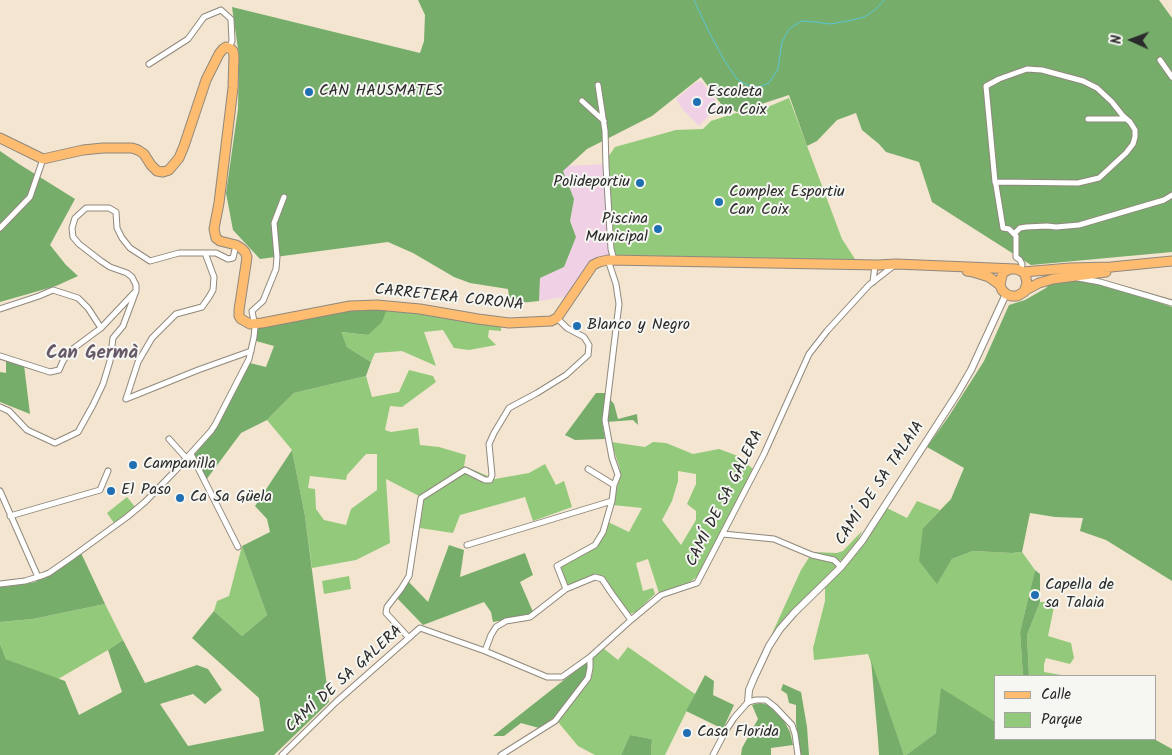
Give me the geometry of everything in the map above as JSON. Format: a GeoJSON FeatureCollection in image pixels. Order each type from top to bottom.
{"type":"FeatureCollection","features":[{"type":"Feature","properties":{"kind":"main road"},"geometry":{"type":"LineString","coordinates":[[0,138],[42,159],[90,149],[125,147],[138,150],[144,154],[151,165],[157,170],[163,172],[169,170],[184,146],[206,80],[221,51],[226,47],[229,48],[233,51],[234,56],[233,88],[214,229],[216,238],[236,245],[245,252],[246,257],[239,305],[240,316],[245,322],[255,324]]}},
{"type":"Feature","properties":{"kind":"main road"},"geometry":{"type":"LineString","coordinates":[[557,318],[593,265],[611,260],[1016,269],[1026,277],[1027,283],[1024,292]]}},
{"type":"Feature","properties":{"kind":"main road"},"geometry":{"type":"LineString","coordinates":[[1022,272],[1140,265],[1172,261]]}},
{"type":"Feature","properties":{"kind":"main road"},"geometry":{"type":"LineString","coordinates":[[878,265],[973,272],[989,276],[1000,285],[1006,294],[1014,296],[1039,283],[1053,279],[1140,265]]}},
{"type":"Feature","properties":{"kind":"main road"},"geometry":{"type":"LineString","coordinates":[[1000,285],[1002,275],[1010,269]]}},
{"type":"Feature","properties":{"kind":"main road","name":"CARRETERA CORONA"},"geometry":{"type":"LineString","coordinates":[[255,324],[350,306],[377,305],[420,309],[514,323],[545,322],[557,318]]}},
{"type":"Feature","properties":{"kind":"street"},"geometry":{"type":"LineString","coordinates":[[148,64],[188,39],[204,16],[221,10],[231,19],[232,41],[229,48]]}},
{"type":"Feature","properties":{"kind":"street"},"geometry":{"type":"LineString","coordinates":[[1160,60],[1172,77]]}},
{"type":"Feature","properties":{"kind":"street"},"geometry":{"type":"LineString","coordinates":[[995,182],[1078,183],[1098,178],[1126,154],[1133,144],[1135,130],[1112,102],[1097,88],[1083,81],[1042,70],[1027,69],[986,86],[995,182],[1003,228],[1009,229],[1016,236],[1016,257],[1022,264],[1022,272]]}},
{"type":"Feature","properties":{"kind":"street"},"geometry":{"type":"LineString","coordinates":[[566,590],[557,566],[596,545],[604,532],[618,475],[612,458],[605,420],[619,304],[611,260],[612,249],[604,121],[598,85]]}},
{"type":"Feature","properties":{"kind":"street"},"geometry":{"type":"LineString","coordinates":[[582,100],[604,121]]}},
{"type":"Feature","properties":{"kind":"street"},"geometry":{"type":"LineString","coordinates":[[1088,119],[1126,118]]}},
{"type":"Feature","properties":{"kind":"street"},"geometry":{"type":"LineString","coordinates":[[0,228],[30,197],[42,159]]}},
{"type":"Feature","properties":{"kind":"street"},"geometry":{"type":"LineString","coordinates":[[1014,234],[1020,228],[1026,227],[1078,225],[1172,196]]}},
{"type":"Feature","properties":{"kind":"street"},"geometry":{"type":"LineString","coordinates":[[0,585],[25,581],[49,573],[127,517],[150,497],[189,457],[215,425],[246,366],[251,351],[255,324],[252,311],[263,301],[276,270],[277,258],[274,223],[284,197]]}},
{"type":"Feature","properties":{"kind":"street"},"geometry":{"type":"LineString","coordinates":[[0,407],[9,411],[27,430],[55,443],[78,432],[103,384],[110,361],[113,338],[123,326],[136,291],[136,285],[132,277],[101,261],[73,237],[72,228],[75,218],[86,208],[110,208],[116,212],[117,228],[122,238],[130,248],[150,260],[179,253],[216,253],[228,260],[233,258],[236,245]]}},
{"type":"Feature","properties":{"kind":"street"},"geometry":{"type":"LineString","coordinates":[[205,253],[214,276],[213,290],[202,307],[176,314],[152,338],[138,362],[126,399],[251,351]]}},
{"type":"Feature","properties":{"kind":"street"},"geometry":{"type":"LineString","coordinates":[[878,265],[880,276]]}},
{"type":"Feature","properties":{"kind":"street"},"geometry":{"type":"LineString","coordinates":[[872,282],[878,265]]}},
{"type":"Feature","properties":{"kind":"street","name":"CAMÍ DE SA GALERA"},"geometry":{"type":"LineString","coordinates":[[282,755],[336,702],[420,628],[547,676],[562,677],[590,657],[661,595],[697,583],[764,454],[809,354],[827,330],[872,282],[892,267]]}},
{"type":"Feature","properties":{"kind":"street"},"geometry":{"type":"LineString","coordinates":[[1070,277],[1100,282],[1172,303]]}},
{"type":"Feature","properties":{"kind":"street"},"geometry":{"type":"LineString","coordinates":[[0,309],[52,290],[78,298],[88,308],[101,328]]}},
{"type":"Feature","properties":{"kind":"street"},"geometry":{"type":"LineString","coordinates":[[0,356],[50,372],[59,370],[70,351],[101,328],[136,291]]}},
{"type":"Feature","properties":{"kind":"street","name":"CAMÍ DE SA TALAIA"},"geometry":{"type":"LineString","coordinates":[[748,702],[749,690],[769,646],[794,613],[841,567],[862,541],[972,370],[1006,294]]}},
{"type":"Feature","properties":{"kind":"street"},"geometry":{"type":"LineString","coordinates":[[409,638],[386,613],[386,607],[409,576],[421,498],[465,470],[485,480],[490,480],[492,475],[489,444],[509,408],[566,374],[588,354],[589,345],[584,337],[567,328],[557,318]]}},
{"type":"Feature","properties":{"kind":"street"},"geometry":{"type":"LineString","coordinates":[[169,439],[189,457],[238,547]]}},
{"type":"Feature","properties":{"kind":"street"},"geometry":{"type":"LineString","coordinates":[[588,469],[614,486]]}},
{"type":"Feature","properties":{"kind":"street"},"geometry":{"type":"LineString","coordinates":[[10,516],[100,490],[108,470]]}},
{"type":"Feature","properties":{"kind":"street"},"geometry":{"type":"LineString","coordinates":[[0,491],[38,577]]}},
{"type":"Feature","properties":{"kind":"street"},"geometry":{"type":"LineString","coordinates":[[467,545],[612,501]]}},
{"type":"Feature","properties":{"kind":"street"},"geometry":{"type":"LineString","coordinates":[[723,534],[774,539],[812,555],[834,560],[841,567]]}},
{"type":"Feature","properties":{"kind":"street"},"geometry":{"type":"LineString","coordinates":[[485,651],[496,627],[506,621],[530,617],[566,590],[595,577],[602,579],[632,620]]}},
{"type":"Feature","properties":{"kind":"street"},"geometry":{"type":"LineString","coordinates":[[501,755],[555,722],[588,678],[590,657]]}},
{"type":"Feature","properties":{"kind":"street"},"geometry":{"type":"LineString","coordinates":[[713,755],[734,718],[748,702],[756,700],[766,700],[792,726],[798,755]]}},
{"type":"Feature","properties":{"kind":"shaded area","name":"Escoleta Can Coix"},"geometry":{"type":"Polygon","coordinates":[[[701,81],[719,105],[699,126],[683,110],[676,99],[695,83],[701,81]]]}},
{"type":"Feature","properties":{"kind":"shaded area"},"geometry":{"type":"Polygon","coordinates":[[[608,164],[614,254],[612,264],[591,271],[577,295],[539,301],[540,278],[564,267],[576,237],[570,221],[574,199],[563,171],[565,166],[608,164]]]}},
{"type":"Feature","properties":{"kind":"green space"},"geometry":{"type":"Polygon","coordinates":[[[418,0],[1159,0],[1172,18],[1172,252],[1031,265],[932,202],[919,162],[886,152],[862,130],[856,113],[837,120],[817,141],[807,146],[789,95],[737,112],[721,104],[701,77],[652,116],[587,149],[563,171],[574,199],[570,221],[576,237],[564,267],[540,278],[539,301],[510,304],[508,289],[470,283],[454,277],[413,253],[388,242],[260,259],[233,230],[226,193],[238,109],[239,56],[232,7],[420,53],[424,41],[425,15],[418,0]]]}},
{"type":"Feature","properties":{"kind":"green space","name":"Complex Esportiu Can Coix"},"geometry":{"type":"Polygon","coordinates":[[[789,98],[842,239],[855,259],[841,261],[618,257],[614,254],[608,157],[615,147],[676,130],[703,129],[711,121],[736,113],[751,114],[789,98]]]}},
{"type":"Feature","properties":{"kind":"green space"},"geometry":{"type":"Polygon","coordinates":[[[0,151],[75,199],[50,245],[66,265],[78,276],[56,286],[0,302],[0,151]]]}},
{"type":"Feature","properties":{"kind":"green space"},"geometry":{"type":"Polygon","coordinates":[[[1073,277],[1116,287],[1172,307],[1172,581],[1106,540],[1080,531],[1083,518],[1055,517],[1030,513],[1022,552],[973,551],[952,559],[937,584],[919,561],[923,528],[951,499],[964,468],[927,447],[984,361],[1009,305],[1025,300],[1046,288],[1053,280],[1073,277]]]}},
{"type":"Feature","properties":{"kind":"green space"},"geometry":{"type":"Polygon","coordinates":[[[350,309],[387,309],[382,322],[368,335],[341,332],[347,347],[371,362],[366,376],[294,393],[267,420],[241,433],[206,480],[194,455],[215,430],[250,363],[266,367],[274,346],[256,341],[257,327],[350,309]]]}},
{"type":"Feature","properties":{"kind":"green space"},"geometry":{"type":"Polygon","coordinates":[[[387,309],[419,311],[501,325],[501,331],[489,330],[488,337],[496,345],[469,350],[454,348],[443,330],[424,332],[436,366],[402,351],[375,353],[371,362],[347,347],[340,332],[368,335],[387,309]]]}},
{"type":"Feature","properties":{"kind":"green space"},"geometry":{"type":"Polygon","coordinates":[[[6,361],[24,365],[30,414],[0,402],[0,372],[6,373],[6,361]]]}},
{"type":"Feature","properties":{"kind":"green space"},"geometry":{"type":"Polygon","coordinates":[[[409,370],[433,376],[436,382],[402,407],[390,406],[385,430],[391,432],[418,428],[420,445],[439,447],[466,455],[464,466],[495,479],[529,473],[545,464],[556,485],[564,481],[572,507],[533,521],[525,497],[460,515],[453,533],[420,528],[423,498],[386,479],[390,543],[356,560],[312,568],[305,516],[292,450],[267,420],[294,393],[366,376],[372,397],[399,392],[409,370]],[[366,454],[347,475],[346,480],[310,476],[308,488],[315,489],[316,509],[324,520],[346,525],[351,509],[377,490],[377,454],[366,454]]]}},
{"type":"Feature","properties":{"kind":"green space"},"geometry":{"type":"Polygon","coordinates":[[[596,393],[606,393],[602,422],[605,439],[575,440],[565,435],[596,393]]]}},
{"type":"Feature","properties":{"kind":"green space"},"geometry":{"type":"Polygon","coordinates":[[[609,398],[614,404],[618,419],[637,414],[638,425],[633,420],[606,422],[609,398]]]}},
{"type":"Feature","properties":{"kind":"green space"},"geometry":{"type":"Polygon","coordinates":[[[611,442],[645,447],[653,442],[666,443],[693,454],[719,449],[738,456],[753,469],[698,576],[690,582],[659,593],[648,559],[636,563],[643,591],[653,588],[655,594],[636,612],[629,614],[603,578],[569,586],[566,585],[560,569],[560,567],[594,549],[602,539],[608,522],[629,532],[642,508],[613,505],[620,469],[611,442]],[[678,471],[678,481],[672,501],[662,520],[681,545],[696,520],[696,511],[687,504],[696,484],[696,474],[678,471]]]}},
{"type":"Feature","properties":{"kind":"green space"},"geometry":{"type":"Polygon","coordinates":[[[292,450],[305,516],[329,702],[274,755],[0,755],[0,644],[6,659],[65,681],[79,715],[122,692],[108,650],[123,640],[145,683],[197,665],[208,669],[222,690],[205,704],[193,694],[160,704],[188,746],[264,731],[259,698],[192,638],[214,611],[242,636],[267,615],[242,546],[270,532],[267,519],[255,506],[292,450]]]}},
{"type":"Feature","properties":{"kind":"green space"},"geometry":{"type":"Polygon","coordinates":[[[127,497],[135,507],[114,523],[107,513],[127,497]]]}},
{"type":"Feature","properties":{"kind":"green space"},"geometry":{"type":"Polygon","coordinates":[[[917,501],[940,510],[923,528],[937,583],[952,559],[973,551],[1022,552],[1035,570],[1020,632],[1023,675],[994,675],[994,720],[936,733],[904,755],[868,654],[814,660],[813,648],[825,601],[825,588],[858,552],[887,508],[907,518],[917,501]]]}},
{"type":"Feature","properties":{"kind":"green space"},"geometry":{"type":"Polygon","coordinates":[[[862,531],[858,540],[842,560],[839,561],[812,552],[837,553],[843,551],[862,531]]]}},
{"type":"Feature","properties":{"kind":"green space"},"geometry":{"type":"Polygon","coordinates":[[[449,545],[464,550],[460,577],[525,553],[533,575],[520,582],[533,612],[530,615],[493,622],[491,612],[484,602],[423,625],[396,597],[408,581],[428,602],[449,545]]]}},
{"type":"Feature","properties":{"kind":"green space"},"geometry":{"type":"Polygon","coordinates":[[[242,546],[267,615],[242,636],[214,611],[217,601],[229,596],[242,546]]]}},
{"type":"Feature","properties":{"kind":"green space"},"geometry":{"type":"Polygon","coordinates":[[[81,553],[105,604],[33,619],[0,622],[0,587],[35,582],[81,553]]]}},
{"type":"Feature","properties":{"kind":"green space"},"geometry":{"type":"Polygon","coordinates":[[[810,556],[833,562],[837,566],[782,621],[771,636],[801,570],[810,556]]]}},
{"type":"Feature","properties":{"kind":"green space"},"geometry":{"type":"Polygon","coordinates":[[[1035,570],[1040,574],[1040,602],[1027,635],[1029,675],[1023,675],[1020,632],[1035,570]]]}},
{"type":"Feature","properties":{"kind":"green space"},"geometry":{"type":"Polygon","coordinates":[[[349,576],[351,589],[324,594],[322,581],[349,576]]]}},
{"type":"Feature","properties":{"kind":"green space"},"geometry":{"type":"Polygon","coordinates":[[[1040,602],[1055,602],[1048,636],[1071,643],[1074,658],[1070,664],[1046,658],[1044,672],[1061,675],[1029,675],[1027,635],[1040,602]]]}},
{"type":"Feature","properties":{"kind":"green space"},"geometry":{"type":"Polygon","coordinates":[[[105,604],[123,640],[58,679],[6,659],[0,644],[0,622],[33,619],[105,604]]]}},
{"type":"Feature","properties":{"kind":"green space"},"geometry":{"type":"Polygon","coordinates":[[[628,647],[695,694],[665,755],[651,755],[652,739],[630,735],[621,755],[595,755],[578,746],[558,722],[590,681],[593,671],[592,657],[603,648],[618,660],[628,647]]]}},
{"type":"Feature","properties":{"kind":"green space"},"geometry":{"type":"Polygon","coordinates":[[[871,660],[904,755],[879,755],[871,660]]]}},
{"type":"Feature","properties":{"kind":"green space"},"geometry":{"type":"Polygon","coordinates":[[[588,661],[586,677],[555,717],[539,728],[521,723],[504,736],[493,736],[588,661]]]}},
{"type":"Feature","properties":{"kind":"green space"},"geometry":{"type":"Polygon","coordinates":[[[705,675],[714,681],[713,695],[734,705],[723,729],[686,711],[705,675]]]}},
{"type":"Feature","properties":{"kind":"green space"},"geometry":{"type":"Polygon","coordinates":[[[783,684],[801,692],[807,727],[809,755],[799,755],[796,705],[789,703],[787,694],[781,690],[783,684]]]}},
{"type":"Feature","properties":{"kind":"green space"},"geometry":{"type":"Polygon","coordinates":[[[941,688],[994,721],[994,740],[1156,740],[1172,749],[1172,755],[906,755],[936,733],[941,688]]]}},
{"type":"Feature","properties":{"kind":"green space"},"geometry":{"type":"Polygon","coordinates":[[[760,703],[768,705],[784,721],[790,732],[793,745],[771,748],[771,755],[741,755],[742,748],[758,719],[752,705],[760,703]]]}},
{"type":"Feature","properties":{"kind":"green space"},"geometry":{"type":"Polygon","coordinates":[[[630,735],[652,739],[651,755],[621,755],[630,735]]]}},
{"type":"Feature","properties":{"kind":"waterway"},"geometry":{"type":"LineString","coordinates":[[694,0],[723,58],[737,79],[747,85],[759,87],[769,83],[778,69],[782,42],[789,29],[801,21],[830,24],[864,17],[875,10],[884,0]]}},
{"type":"Feature","properties":{"kind":"place","name":"CAN HAUSMATES"},"geometry":{"type":"Point","coordinates":[309,92]}},
{"type":"Feature","properties":{"kind":"place","name":"Escoleta Can Coix"},"geometry":{"type":"Point","coordinates":[697,102]}},
{"type":"Feature","properties":{"kind":"place","name":"Polideportiu"},"geometry":{"type":"Point","coordinates":[640,183]}},
{"type":"Feature","properties":{"kind":"place","name":"Complex Esportiu Can Coix"},"geometry":{"type":"Point","coordinates":[719,202]}},
{"type":"Feature","properties":{"kind":"place","name":"Piscina Municipal"},"geometry":{"type":"Point","coordinates":[658,229]}},
{"type":"Feature","properties":{"kind":"place","name":"Blanco y Negro"},"geometry":{"type":"Point","coordinates":[577,326]}},
{"type":"Feature","properties":{"kind":"place","name":"Campanilla"},"geometry":{"type":"Point","coordinates":[133,465]}},
{"type":"Feature","properties":{"kind":"place","name":"El Paso"},"geometry":{"type":"Point","coordinates":[111,491]}},
{"type":"Feature","properties":{"kind":"place","name":"Ca Sa Güela"},"geometry":{"type":"Point","coordinates":[180,498]}},
{"type":"Feature","properties":{"kind":"place","name":"Capella de sa Talaia"},"geometry":{"type":"Point","coordinates":[1035,595]}},
{"type":"Feature","properties":{"kind":"place","name":"Casa Florida"},"geometry":{"type":"Point","coordinates":[687,733]}},
{"type":"Feature","properties":{"kind":"district","name":"Can Germà"},"geometry":{"type":"Point","coordinates":[92,355]}}]}
